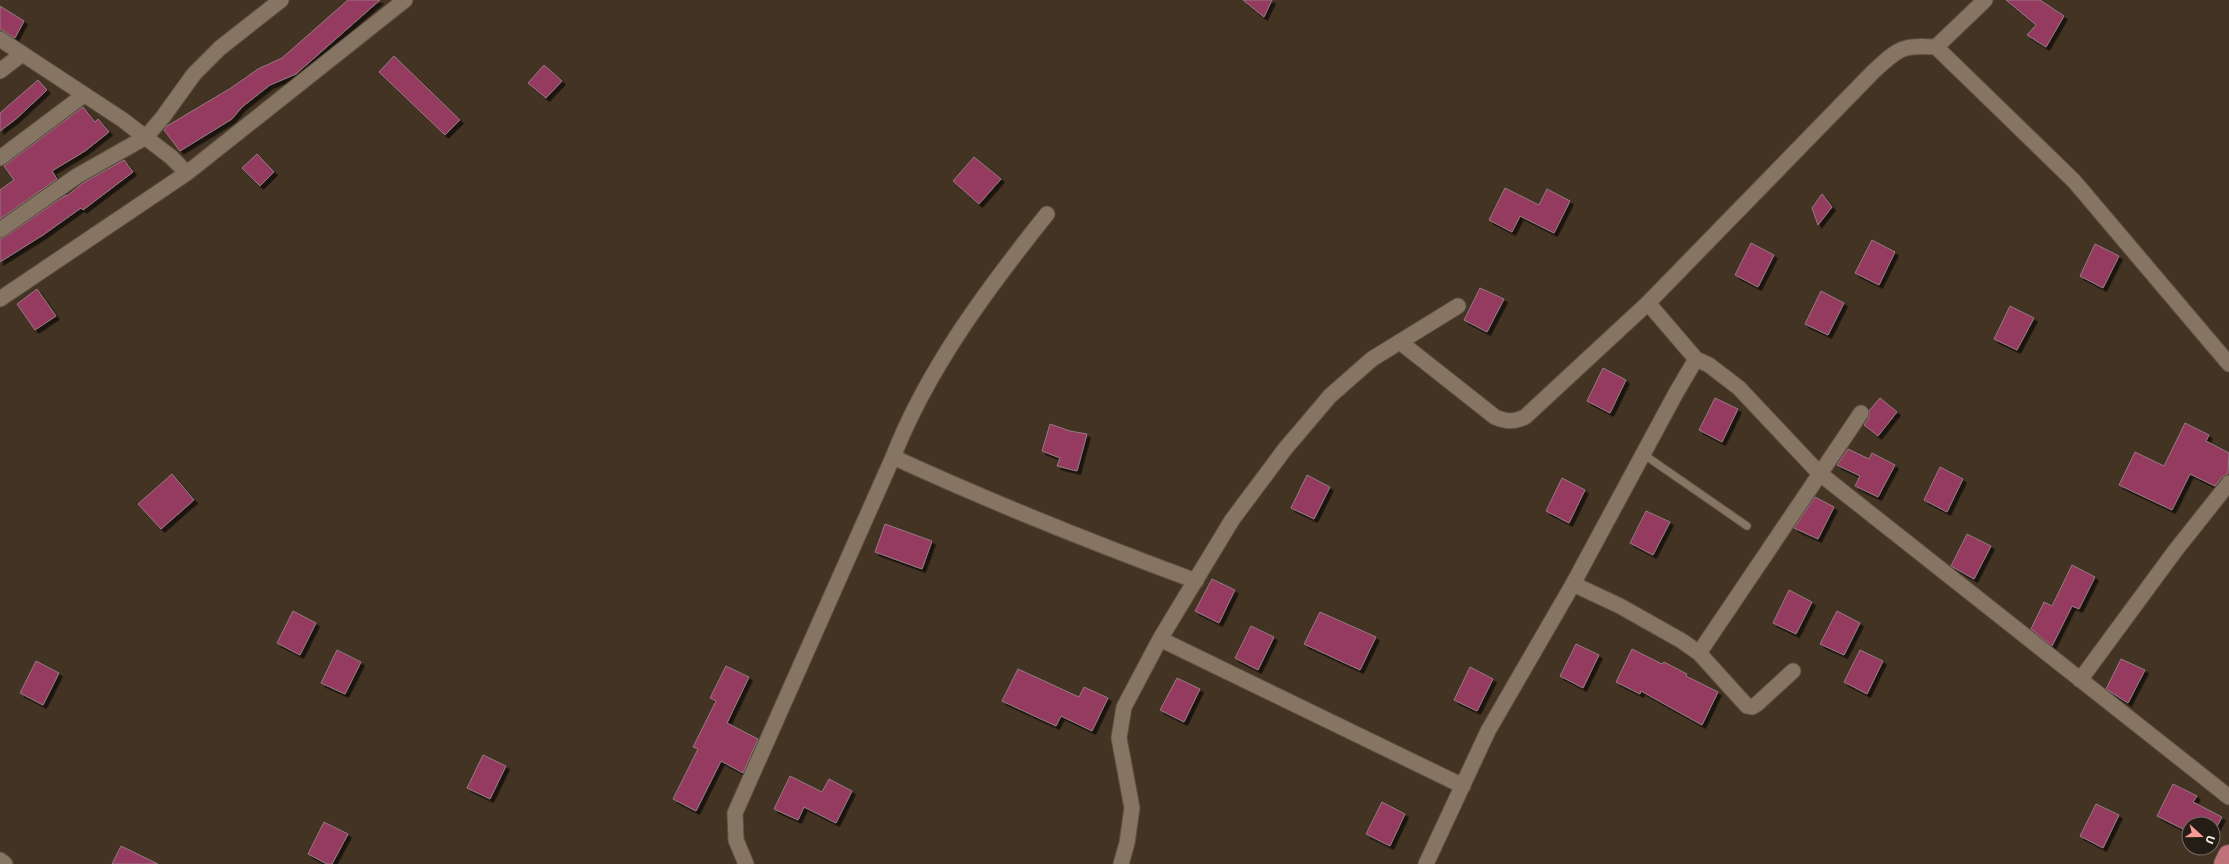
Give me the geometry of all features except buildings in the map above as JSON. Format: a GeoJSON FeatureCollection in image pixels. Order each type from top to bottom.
{"type":"FeatureCollection","features":[{"type":"Feature","properties":{"kind":"highway"},"geometry":{"type":"LineString","coordinates":[[2225,864],[2229,856]]}},
{"type":"Feature","properties":{"kind":"street"},"geometry":{"type":"LineString","coordinates":[[0,230],[77,176],[146,137],[164,117],[194,74],[220,48],[281,0]]}},
{"type":"Feature","properties":{"kind":"street"},"geometry":{"type":"LineString","coordinates":[[0,299],[187,173],[405,0]]}},
{"type":"Feature","properties":{"kind":"street"},"geometry":{"type":"LineString","coordinates":[[1936,47],[1985,0]]}},
{"type":"Feature","properties":{"kind":"street"},"geometry":{"type":"LineString","coordinates":[[0,39],[146,137],[171,157],[187,173]]}},
{"type":"Feature","properties":{"kind":"street"},"geometry":{"type":"LineString","coordinates":[[1400,342],[1479,406],[1505,421],[1516,421],[1526,417],[1648,303],[1894,53],[1904,47],[1913,46],[1936,47],[2074,182],[2229,364]]}},
{"type":"Feature","properties":{"kind":"street"},"geometry":{"type":"LineString","coordinates":[[0,71],[22,54]]}},
{"type":"Feature","properties":{"kind":"street"},"geometry":{"type":"LineString","coordinates":[[0,158],[84,95]]}},
{"type":"Feature","properties":{"kind":"street"},"geometry":{"type":"LineString","coordinates":[[746,864],[736,840],[735,813],[894,457],[906,426],[928,383],[965,324],[1047,214]]}},
{"type":"Feature","properties":{"kind":"street"},"geometry":{"type":"LineString","coordinates":[[1648,303],[1696,359],[1709,365],[1739,388],[1819,473],[2229,797]]}},
{"type":"Feature","properties":{"kind":"street"},"geometry":{"type":"LineString","coordinates":[[1121,864],[1127,843],[1132,808],[1119,738],[1124,707],[1160,639],[1232,520],[1285,449],[1330,396],[1372,359],[1458,306]]}},
{"type":"Feature","properties":{"kind":"street"},"geometry":{"type":"LineString","coordinates":[[1426,864],[1488,731],[1574,584],[1643,454],[1696,359]]}},
{"type":"Feature","properties":{"kind":"street"},"geometry":{"type":"LineString","coordinates":[[1699,654],[1819,473],[1861,413]]}},
{"type":"Feature","properties":{"kind":"street"},"geometry":{"type":"LineString","coordinates":[[894,457],[993,503],[1087,541],[1196,581]]}},
{"type":"Feature","properties":{"kind":"street"},"geometry":{"type":"LineString","coordinates":[[2080,680],[2175,551],[2229,483]]}},
{"type":"Feature","properties":{"kind":"street"},"geometry":{"type":"LineString","coordinates":[[1574,584],[1661,629],[1699,654],[1747,706],[1752,707],[1757,704],[1793,671]]}},
{"type":"Feature","properties":{"kind":"street"},"geometry":{"type":"LineString","coordinates":[[1160,639],[1463,786]]}},
{"type":"Feature","properties":{"kind":"street"},"geometry":{"type":"LineString","coordinates":[[0,860],[5,864]]}},
{"type":"Feature","properties":{"kind":"lane"},"geometry":{"type":"LineString","coordinates":[[1643,454],[1747,526]]}}]}
